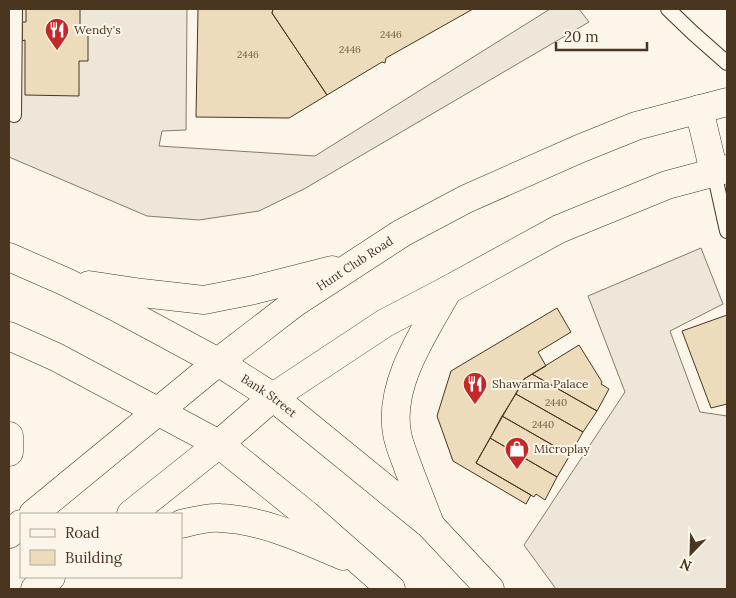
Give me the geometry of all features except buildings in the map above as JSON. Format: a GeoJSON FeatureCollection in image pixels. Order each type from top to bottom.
{"type":"FeatureCollection","features":[{"type":"Feature","properties":{"kind":"main road","name":"Hunt Club Road"},"geometry":{"type":"LineString","coordinates":[[33,513],[218,362],[296,302],[402,233],[466,199],[520,174],[636,126],[727,102]]}},
{"type":"Feature","properties":{"kind":"main road"},"geometry":{"type":"LineString","coordinates":[[132,513],[273,397],[385,323],[567,226],[667,185],[721,171],[699,109]]}},
{"type":"Feature","properties":{"kind":"main road","name":"Bank Street"},"geometry":{"type":"LineString","coordinates":[[9,257],[66,282],[218,362],[273,397],[430,525],[490,589]]}},
{"type":"Feature","properties":{"kind":"main road"},"geometry":{"type":"LineString","coordinates":[[66,282],[204,300],[254,290],[350,266]]}},
{"type":"Feature","properties":{"kind":"main road"},"geometry":{"type":"LineString","coordinates":[[430,525],[400,447],[396,432],[397,412],[399,394],[412,354],[448,290]]}},
{"type":"Feature","properties":{"kind":"main road"},"geometry":{"type":"LineString","coordinates":[[9,336],[56,357],[218,444],[307,515],[391,589]]}},
{"type":"Feature","properties":{"kind":"main road"},"geometry":{"type":"LineString","coordinates":[[9,436],[9,452]]}},
{"type":"Feature","properties":{"kind":"main road"},"geometry":{"type":"LineString","coordinates":[[182,524],[219,518],[242,521],[300,538],[367,567]]}},
{"type":"Feature","properties":{"kind":"main road"},"geometry":{"type":"LineString","coordinates":[[9,534],[20,525]]}},
{"type":"Feature","properties":{"kind":"main road"},"geometry":{"type":"LineString","coordinates":[[35,589],[50,578]]}},
{"type":"Feature","properties":{"kind":"lane"},"geometry":{"type":"LineString","coordinates":[[14,115],[15,9]]}},
{"type":"Feature","properties":{"kind":"lane"},"geometry":{"type":"LineString","coordinates":[[668,9],[727,63]]}},
{"type":"Feature","properties":{"kind":"lane"},"geometry":{"type":"LineString","coordinates":[[721,171],[727,231]]}},
{"type":"Feature","properties":{"kind":"shaded area"},"geometry":{"type":"Polygon","coordinates":[[[9,9],[187,9],[186,130],[162,131],[159,146],[315,156],[550,9],[579,9],[589,22],[304,189],[259,211],[199,220],[147,216],[9,157],[9,9]]]}},
{"type":"Feature","properties":{"kind":"shaded area"},"geometry":{"type":"Polygon","coordinates":[[[701,248],[723,304],[670,331],[700,412],[727,416],[727,589],[556,589],[524,545],[625,392],[588,296],[701,248]]]}},
{"type":"Feature","properties":{"kind":"place","name":"Wendy's"},"geometry":{"type":"Point","coordinates":[57,51]}},
{"type":"Feature","properties":{"kind":"place","name":"Shawarma Palace"},"geometry":{"type":"Point","coordinates":[475,405]}},
{"type":"Feature","properties":{"kind":"place","name":"Microplay"},"geometry":{"type":"Point","coordinates":[517,470]}}]}
